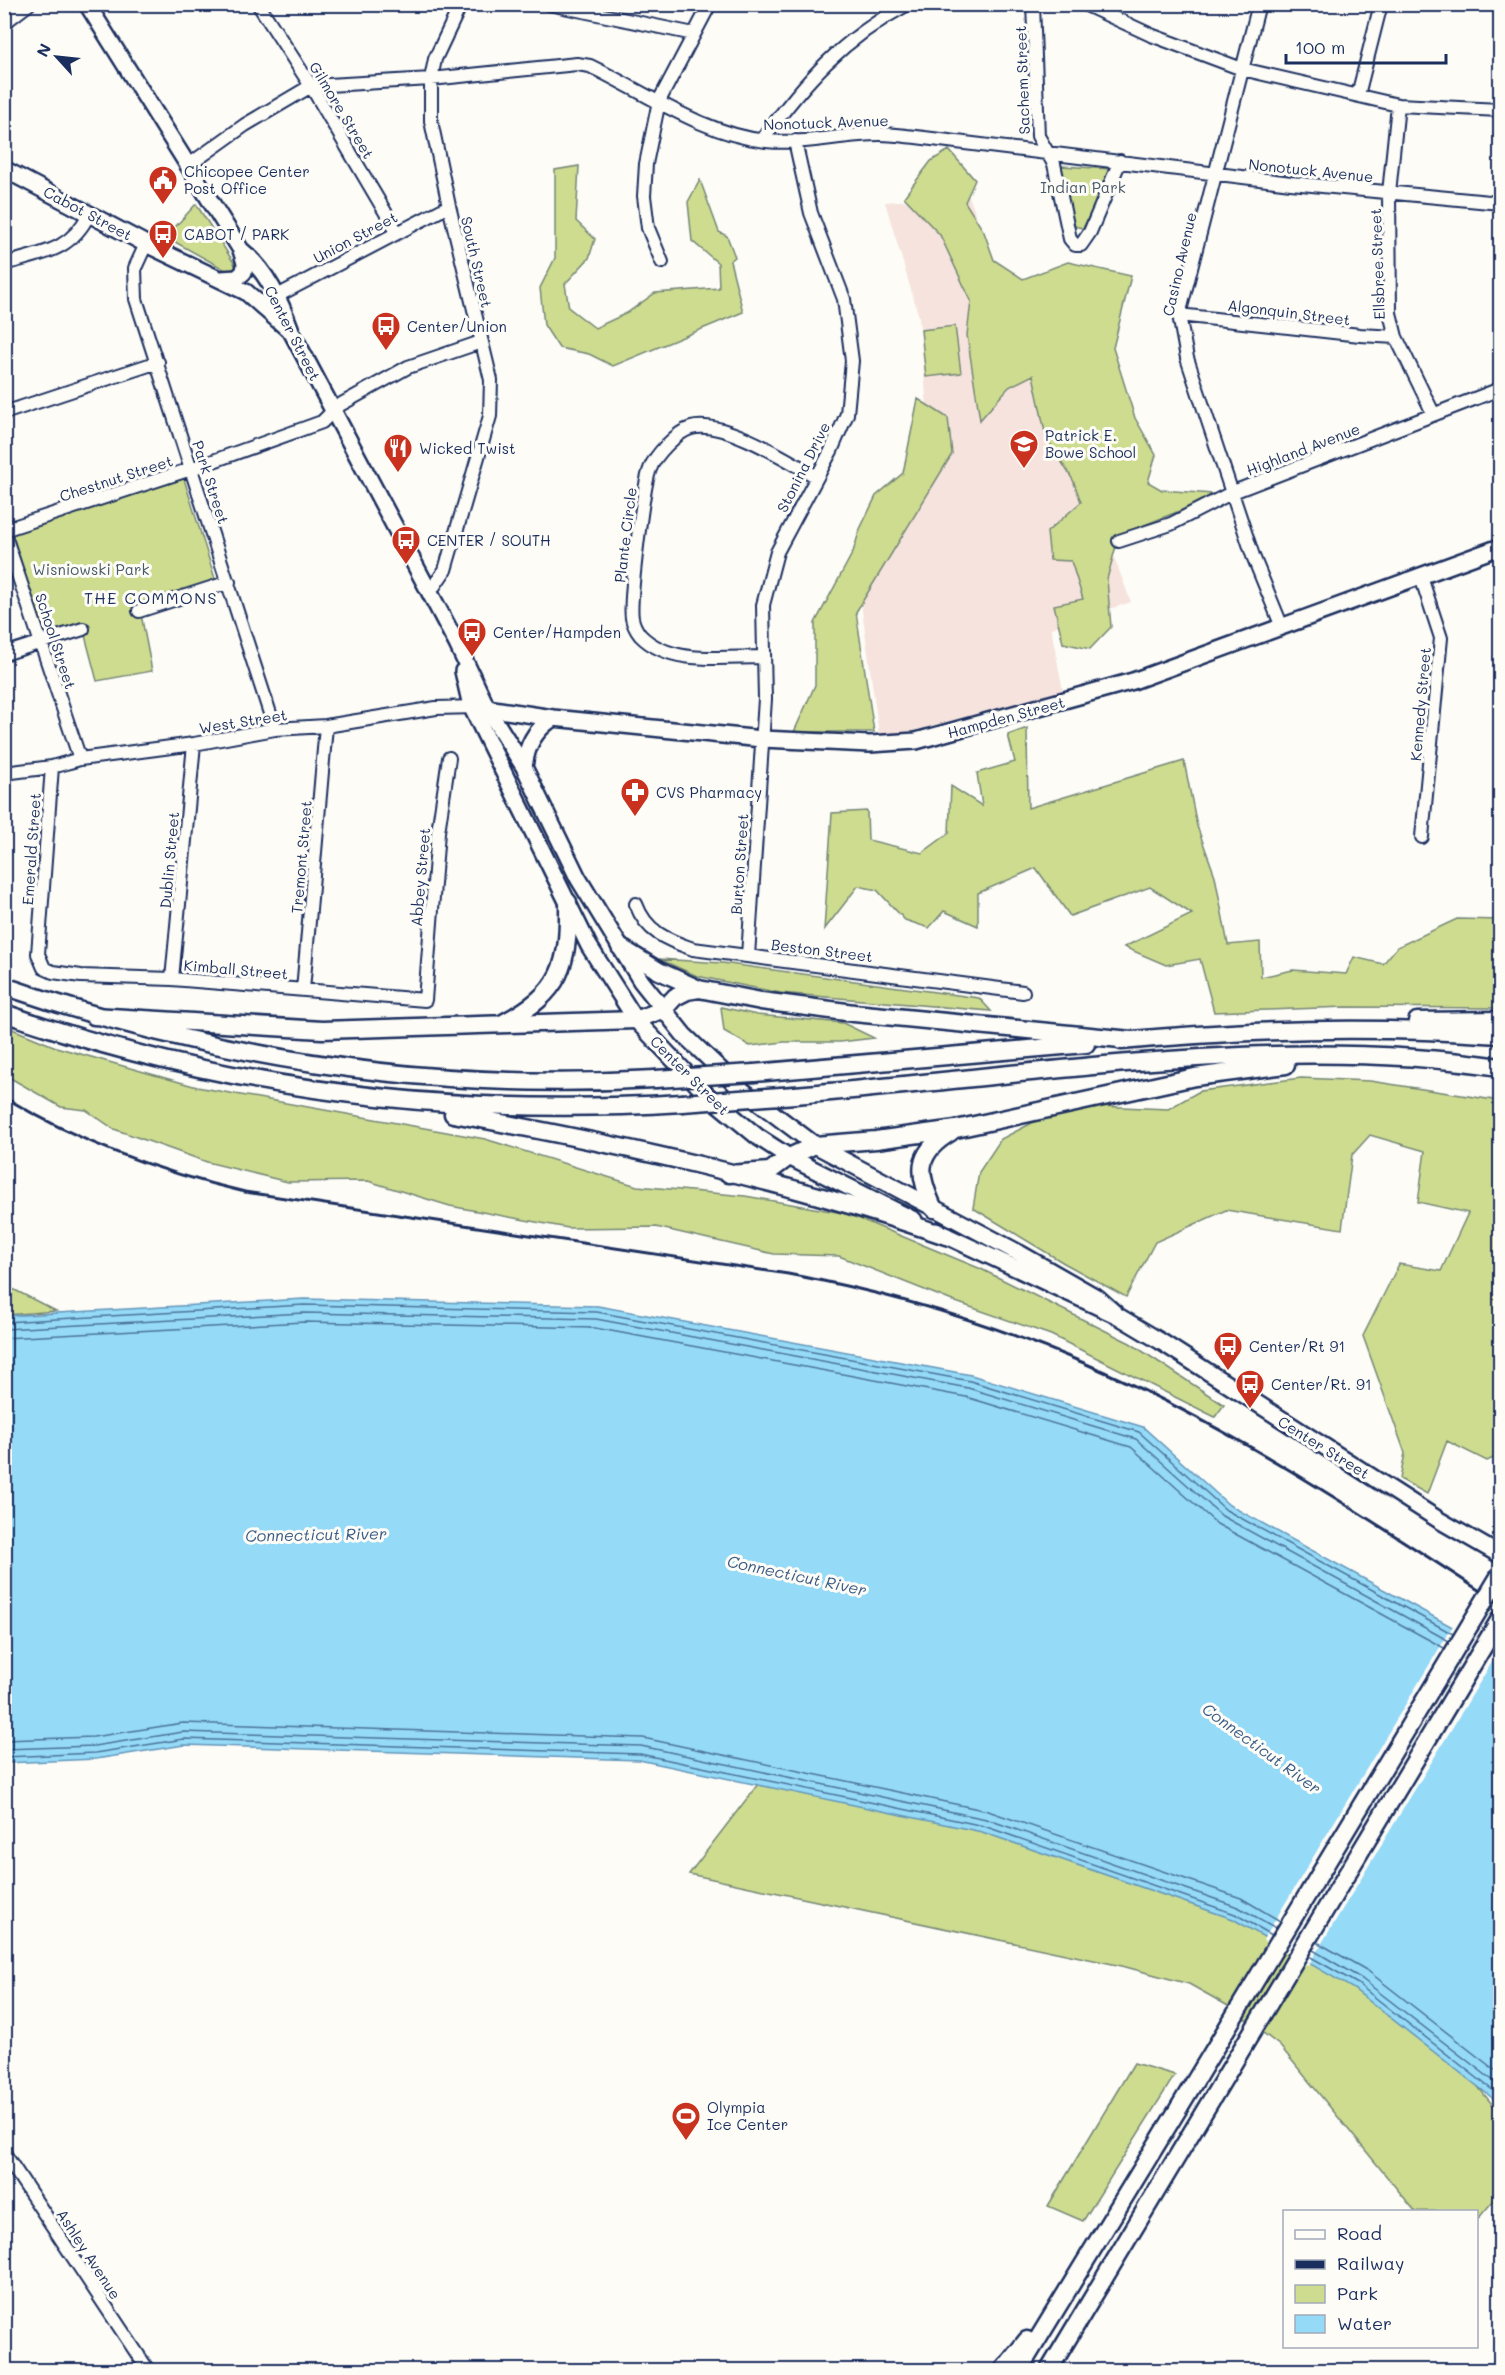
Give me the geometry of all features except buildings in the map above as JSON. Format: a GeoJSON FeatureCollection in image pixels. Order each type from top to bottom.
{"type":"FeatureCollection","features":[{"type":"Feature","properties":{"kind":"highway"},"geometry":{"type":"LineString","coordinates":[[499,1025],[533,1006],[556,978],[565,960],[568,938],[567,902]]}},
{"type":"Feature","properties":{"kind":"highway"},"geometry":{"type":"LineString","coordinates":[[620,947],[659,971],[699,989],[761,1001],[1131,1040]]}},
{"type":"Feature","properties":{"kind":"highway"},"geometry":{"type":"LineString","coordinates":[[4,986],[94,1016],[237,1052],[393,1075],[513,1083],[655,1079],[754,1073],[1243,1032],[1347,1030],[1500,1035]]}},
{"type":"Feature","properties":{"kind":"highway"},"geometry":{"type":"LineString","coordinates":[[94,1016],[166,1018],[288,1030],[636,1020],[664,1009],[675,997],[687,991],[699,989]]}},
{"type":"Feature","properties":{"kind":"highway"},"geometry":{"type":"LineString","coordinates":[[4,1013],[86,1039],[220,1074],[357,1096],[518,1126],[729,1174],[856,1205],[946,1236]]}},
{"type":"Feature","properties":{"kind":"highway"},"geometry":{"type":"LineString","coordinates":[[1347,1030],[1424,1020],[1500,1020]]}},
{"type":"Feature","properties":{"kind":"highway"},"geometry":{"type":"LineString","coordinates":[[357,1096],[436,1104],[518,1108],[682,1103],[1200,1059],[1260,1056],[1359,1057],[1472,1064],[1500,1069]]}},
{"type":"Feature","properties":{"kind":"highway"},"geometry":{"type":"LineString","coordinates":[[729,1174],[770,1171],[789,1157],[815,1145],[876,1140],[956,1129],[1195,1077],[1359,1057]]}},
{"type":"Feature","properties":{"kind":"highway"},"geometry":{"type":"LineString","coordinates":[[934,1209],[922,1181],[921,1167],[926,1154],[936,1141],[956,1129]]}},
{"type":"Feature","properties":{"kind":"highway"},"geometry":{"type":"LineString","coordinates":[[1019,2370],[1500,1575]]}},
{"type":"Feature","properties":{"kind":"highway"},"geometry":{"type":"LineString","coordinates":[[1049,2370],[1500,1619]]}},
{"type":"Feature","properties":{"kind":"highway"},"geometry":{"type":"LineString","coordinates":[[1003,2370],[1074,2281]]}},
{"type":"Feature","properties":{"kind":"highway"},"geometry":{"type":"LineString","coordinates":[[1060,2370],[1100,2286]]}},
{"type":"Feature","properties":{"kind":"main road","name":"Center Street"},"geometry":{"type":"LineString","coordinates":[[87,4],[241,250],[251,257],[277,296],[292,333],[430,592],[487,708],[524,767],[578,878],[641,981],[684,1035],[742,1090],[815,1145],[1098,1298],[1118,1316]]}},
{"type":"Feature","properties":{"kind":"main road","name":"Cabot Street"},"geometry":{"type":"LineString","coordinates":[[4,170],[146,244],[246,292],[272,312],[292,333]]}},
{"type":"Feature","properties":{"kind":"main road"},"geometry":{"type":"LineString","coordinates":[[221,279],[241,276],[245,267],[241,250]]}},
{"type":"Feature","properties":{"kind":"main road"},"geometry":{"type":"LineString","coordinates":[[246,292],[260,296],[277,296]]}},
{"type":"Feature","properties":{"kind":"main road","name":"Hampden Street"},"geometry":{"type":"LineString","coordinates":[[487,708],[553,718],[762,739],[870,744],[916,741],[1133,681],[1500,547]]}},
{"type":"Feature","properties":{"kind":"main road","name":"Center Street"},"geometry":{"type":"LineString","coordinates":[[457,644],[471,706],[589,946],[636,1020],[707,1095],[738,1121],[789,1157],[946,1236],[1118,1316],[1439,1521],[1500,1556]]}},
{"type":"Feature","properties":{"kind":"main road"},"geometry":{"type":"LineString","coordinates":[[524,767],[531,739],[539,728],[553,718]]}},
{"type":"Feature","properties":{"kind":"street"},"geometry":{"type":"LineString","coordinates":[[4,22],[29,4]]}},
{"type":"Feature","properties":{"kind":"street","name":"Gilmore Street"},"geometry":{"type":"LineString","coordinates":[[258,4],[311,86],[397,232]]}},
{"type":"Feature","properties":{"kind":"street","name":"South Street"},"geometry":{"type":"LineString","coordinates":[[430,592],[445,570],[490,416],[491,380],[448,206],[432,121],[431,79],[435,59],[460,4]]}},
{"type":"Feature","properties":{"kind":"street"},"geometry":{"type":"LineString","coordinates":[[549,4],[694,34]]}},
{"type":"Feature","properties":{"kind":"street"},"geometry":{"type":"LineString","coordinates":[[662,262],[648,228],[644,196],[646,164],[659,101],[710,4]]}},
{"type":"Feature","properties":{"kind":"street"},"geometry":{"type":"LineString","coordinates":[[762,140],[804,85],[836,51],[884,17],[908,4]]}},
{"type":"Feature","properties":{"kind":"street","name":"Sachem Street"},"geometry":{"type":"LineString","coordinates":[[1034,4],[1038,136],[1045,152]]}},
{"type":"Feature","properties":{"kind":"street"},"geometry":{"type":"LineString","coordinates":[[1084,4],[1151,35],[1242,69],[1398,105],[1500,110]]}},
{"type":"Feature","properties":{"kind":"street","name":"Casino Avenue"},"geometry":{"type":"LineString","coordinates":[[1259,4],[1179,315],[1187,358],[1254,556],[1282,627]]}},
{"type":"Feature","properties":{"kind":"street"},"geometry":{"type":"LineString","coordinates":[[1358,95],[1381,4]]}},
{"type":"Feature","properties":{"kind":"street","name":"Nonotuck Avenue"},"geometry":{"type":"LineString","coordinates":[[189,165],[245,125],[311,86],[431,79],[578,64],[590,66],[659,101],[726,131],[762,140],[795,141],[880,134],[1216,174],[1500,203]]}},
{"type":"Feature","properties":{"kind":"street","name":"Ellsbree Street"},"geometry":{"type":"LineString","coordinates":[[1398,105],[1389,193],[1390,313],[1396,337],[1433,413]]}},
{"type":"Feature","properties":{"kind":"street","name":"Stonina Drive"},"geometry":{"type":"LineString","coordinates":[[762,739],[765,699],[762,657],[763,605],[770,573],[786,534],[817,477],[847,414],[852,361],[844,299],[811,213],[795,141]]}},
{"type":"Feature","properties":{"kind":"street"},"geometry":{"type":"LineString","coordinates":[[1045,152],[1054,164],[1070,239],[1075,245],[1081,245],[1090,232],[1120,161]]}},
{"type":"Feature","properties":{"kind":"street","name":"Union Street"},"geometry":{"type":"LineString","coordinates":[[277,296],[448,206]]}},
{"type":"Feature","properties":{"kind":"street"},"geometry":{"type":"LineString","coordinates":[[4,264],[65,245],[78,233],[89,214]]}},
{"type":"Feature","properties":{"kind":"street","name":"Park Street"},"geometry":{"type":"LineString","coordinates":[[146,244],[135,268],[136,299],[275,729]]}},
{"type":"Feature","properties":{"kind":"street","name":"Algonquin Street"},"geometry":{"type":"LineString","coordinates":[[1179,315],[1396,337]]}},
{"type":"Feature","properties":{"kind":"street","name":"Chestnut Street"},"geometry":{"type":"LineString","coordinates":[[4,531],[191,469],[322,422],[356,395],[408,367],[481,342]]}},
{"type":"Feature","properties":{"kind":"street"},"geometry":{"type":"LineString","coordinates":[[4,413],[158,362]]}},
{"type":"Feature","properties":{"kind":"street","name":"Highland Avenue"},"geometry":{"type":"LineString","coordinates":[[1119,542],[1171,524],[1233,492],[1500,389]]}},
{"type":"Feature","properties":{"kind":"street","name":"Plante Circle"},"geometry":{"type":"LineString","coordinates":[[762,657],[684,656],[657,648],[638,633],[632,617],[632,608],[644,489],[650,468],[662,449],[691,428],[718,429],[736,435],[817,477]]}},
{"type":"Feature","properties":{"kind":"street","name":"School Street"},"geometry":{"type":"LineString","coordinates":[[4,531],[80,759]]}},
{"type":"Feature","properties":{"kind":"street","name":"Kennedy Street"},"geometry":{"type":"LineString","coordinates":[[1420,577],[1441,638],[1422,837]]}},
{"type":"Feature","properties":{"kind":"street"},"geometry":{"type":"LineString","coordinates":[[139,611],[229,582]]}},
{"type":"Feature","properties":{"kind":"street"},"geometry":{"type":"LineString","coordinates":[[4,654],[83,629]]}},
{"type":"Feature","properties":{"kind":"street","name":"West Street"},"geometry":{"type":"LineString","coordinates":[[4,773],[52,767],[80,759],[194,744],[275,729],[326,726],[405,712],[471,706],[487,708]]}},
{"type":"Feature","properties":{"kind":"street","name":"Tremont Street"},"geometry":{"type":"LineString","coordinates":[[303,990],[326,726]]}},
{"type":"Feature","properties":{"kind":"street","name":"Burton Street"},"geometry":{"type":"LineString","coordinates":[[748,956],[762,739]]}},
{"type":"Feature","properties":{"kind":"street","name":"Dublin Street"},"geometry":{"type":"LineString","coordinates":[[172,979],[194,744]]}},
{"type":"Feature","properties":{"kind":"street","name":"Abbey Street"},"geometry":{"type":"LineString","coordinates":[[425,1000],[438,832],[449,758]]}},
{"type":"Feature","properties":{"kind":"street","name":"Emerald Street"},"geometry":{"type":"LineString","coordinates":[[44,968],[38,954],[52,767]]}},
{"type":"Feature","properties":{"kind":"street","name":"Beston Street"},"geometry":{"type":"LineString","coordinates":[[636,904],[639,914],[651,930],[665,940],[693,949],[1023,992]]}},
{"type":"Feature","properties":{"kind":"street","name":"Kimball Street"},"geometry":{"type":"LineString","coordinates":[[44,968],[53,972],[81,976],[172,979],[425,1000]]}},
{"type":"Feature","properties":{"kind":"street","name":"Ashley Avenue"},"geometry":{"type":"LineString","coordinates":[[4,2153],[148,2370]]}},
{"type":"Feature","properties":{"kind":"shaded area","name":"Patrick E. Bowe School"},"geometry":{"type":"Polygon","coordinates":[[[969,196],[981,229],[998,313],[1062,320],[1103,528],[1131,602],[1051,628],[1063,691],[911,732],[879,734],[859,588],[909,477],[927,407],[919,317],[885,202],[969,196]]]}},
{"type":"Feature","properties":{"kind":"green space"},"geometry":{"type":"Polygon","coordinates":[[[949,150],[975,180],[965,202],[984,232],[994,260],[1023,279],[1068,262],[1131,276],[1113,348],[1135,418],[1156,455],[1148,482],[1162,490],[1213,494],[1182,510],[1119,535],[1107,579],[1111,627],[1090,649],[1063,643],[1054,605],[1083,599],[1071,561],[1050,560],[1047,532],[1081,502],[1073,480],[1046,437],[1033,375],[1009,387],[980,420],[967,335],[971,301],[940,235],[904,197],[931,161],[949,150]]]}},
{"type":"Feature","properties":{"kind":"green space"},"geometry":{"type":"Polygon","coordinates":[[[579,166],[576,221],[595,239],[589,258],[565,284],[569,308],[595,328],[627,313],[655,293],[719,288],[718,263],[692,241],[688,202],[700,180],[719,232],[727,236],[735,257],[730,261],[743,312],[613,366],[589,354],[559,348],[544,325],[540,288],[555,258],[555,170],[579,166]]]}},
{"type":"Feature","properties":{"kind":"green space","name":"Indian Park"},"geometry":{"type":"Polygon","coordinates":[[[1061,166],[1112,169],[1083,228],[1073,226],[1061,166]]]}},
{"type":"Feature","properties":{"kind":"green space"},"geometry":{"type":"Polygon","coordinates":[[[196,204],[236,266],[231,273],[166,237],[196,204]]]}},
{"type":"Feature","properties":{"kind":"green space"},"geometry":{"type":"Polygon","coordinates":[[[955,326],[961,373],[926,377],[921,330],[955,326]]]}},
{"type":"Feature","properties":{"kind":"green space"},"geometry":{"type":"Polygon","coordinates":[[[918,399],[948,418],[952,454],[856,612],[874,732],[794,732],[815,685],[815,623],[853,552],[860,529],[876,496],[903,473],[918,399]]]}},
{"type":"Feature","properties":{"kind":"green space","name":"Wisniowski Park"},"geometry":{"type":"Polygon","coordinates":[[[184,479],[216,582],[139,604],[152,671],[97,681],[83,628],[45,637],[12,533],[184,479]]]}},
{"type":"Feature","properties":{"kind":"green space"},"geometry":{"type":"Polygon","coordinates":[[[1027,728],[1028,808],[1184,761],[1197,826],[1215,876],[1228,945],[1260,942],[1261,977],[1293,970],[1346,974],[1354,957],[1383,964],[1397,947],[1457,919],[1500,920],[1500,1008],[1345,1007],[1214,1012],[1200,959],[1166,965],[1124,947],[1192,914],[1150,887],[1070,916],[1036,868],[978,893],[978,926],[944,911],[929,928],[905,920],[877,890],[858,886],[824,930],[832,813],[867,811],[868,840],[922,853],[949,833],[951,786],[982,806],[977,773],[1015,762],[1008,735],[1027,728]]]}},
{"type":"Feature","properties":{"kind":"green space"},"geometry":{"type":"Polygon","coordinates":[[[659,959],[722,963],[979,998],[991,1011],[780,993],[697,976],[659,959]]]}},
{"type":"Feature","properties":{"kind":"green space"},"geometry":{"type":"Polygon","coordinates":[[[721,1007],[757,1015],[843,1023],[874,1038],[840,1042],[784,1042],[750,1046],[724,1031],[721,1007]]]}},
{"type":"Feature","properties":{"kind":"green space"},"geometry":{"type":"Polygon","coordinates":[[[5,1026],[56,1047],[197,1087],[485,1139],[637,1186],[745,1196],[848,1214],[981,1269],[1130,1343],[1224,1405],[1215,1417],[1051,1335],[950,1300],[839,1256],[774,1254],[656,1227],[568,1228],[450,1206],[368,1181],[288,1182],[207,1162],[114,1129],[86,1110],[61,1107],[5,1075],[5,1026]]]}},
{"type":"Feature","properties":{"kind":"green space"},"geometry":{"type":"Polygon","coordinates":[[[1301,1078],[1370,1081],[1500,1101],[1500,1455],[1487,1461],[1447,1441],[1427,1494],[1400,1479],[1405,1453],[1363,1336],[1399,1264],[1441,1271],[1468,1213],[1418,1202],[1425,1151],[1370,1135],[1352,1155],[1342,1229],[1226,1210],[1155,1242],[1126,1297],[973,1208],[979,1172],[1001,1139],[1036,1121],[1097,1106],[1168,1109],[1200,1091],[1301,1078]]]}},
{"type":"Feature","properties":{"kind":"green space"},"geometry":{"type":"Polygon","coordinates":[[[5,1285],[56,1311],[5,1315],[5,1285]]]}},
{"type":"Feature","properties":{"kind":"green space"},"geometry":{"type":"Polygon","coordinates":[[[758,1784],[1222,1874],[1354,1989],[1475,2083],[1500,2114],[1500,2193],[1478,2219],[1478,2210],[1414,2210],[1280,2046],[1230,2007],[1189,1984],[1122,1966],[689,1874],[758,1784]]]}},
{"type":"Feature","properties":{"kind":"green space"},"geometry":{"type":"Polygon","coordinates":[[[1134,2063],[1175,2075],[1083,2221],[1048,2206],[1134,2063]]]}},
{"type":"Feature","properties":{"kind":"water","name":"Connecticut River"},"geometry":{"type":"Polygon","coordinates":[[[304,1299],[598,1306],[971,1375],[1143,1427],[1229,1505],[1500,1653],[1500,2104],[1354,1989],[1233,1919],[982,1832],[639,1760],[184,1745],[96,1759],[5,1763],[5,1316],[304,1299]]]}},
{"type":"Feature","properties":{"kind":"pier"},"geometry":{"type":"Polygon","coordinates":[[[1454,1624],[1500,1649],[1308,1966],[1263,1940],[1454,1624]]]}},
{"type":"Feature","properties":{"kind":"railway"},"geometry":{"type":"LineString","coordinates":[[4,1097],[62,1128],[121,1154],[182,1175],[245,1192],[788,1274],[864,1290],[938,1310],[1012,1334],[1138,1387],[1191,1414],[1297,1474],[1500,1604]]}},
{"type":"Feature","properties":{"kind":"place","name":"Chicopee Center Post Office"},"geometry":{"type":"Point","coordinates":[163,206]}},
{"type":"Feature","properties":{"kind":"place","name":"CABOT / PARK"},"geometry":{"type":"Point","coordinates":[163,260]}},
{"type":"Feature","properties":{"kind":"place","name":"Center/Union"},"geometry":{"type":"Point","coordinates":[386,352]}},
{"type":"Feature","properties":{"kind":"place","name":"Patrick E. Bowe School"},"geometry":{"type":"Point","coordinates":[1024,470]}},
{"type":"Feature","properties":{"kind":"place","name":"Wicked Twist"},"geometry":{"type":"Point","coordinates":[398,474]}},
{"type":"Feature","properties":{"kind":"place","name":"CENTER / SOUTH"},"geometry":{"type":"Point","coordinates":[406,566]}},
{"type":"Feature","properties":{"kind":"place","name":"Center/Hampden"},"geometry":{"type":"Point","coordinates":[472,658]}},
{"type":"Feature","properties":{"kind":"place","name":"CVS Pharmacy"},"geometry":{"type":"Point","coordinates":[635,818]}},
{"type":"Feature","properties":{"kind":"place","name":"Center/Rt 91"},"geometry":{"type":"Point","coordinates":[1228,1372]}},
{"type":"Feature","properties":{"kind":"place","name":"Center/Rt. 91"},"geometry":{"type":"Point","coordinates":[1250,1410]}},
{"type":"Feature","properties":{"kind":"place","name":"Olympia Ice Center"},"geometry":{"type":"Point","coordinates":[686,2142]}},
{"type":"Feature","properties":{"kind":"district","name":"THE COMMONS"},"geometry":{"type":"Point","coordinates":[151,597]}}]}
